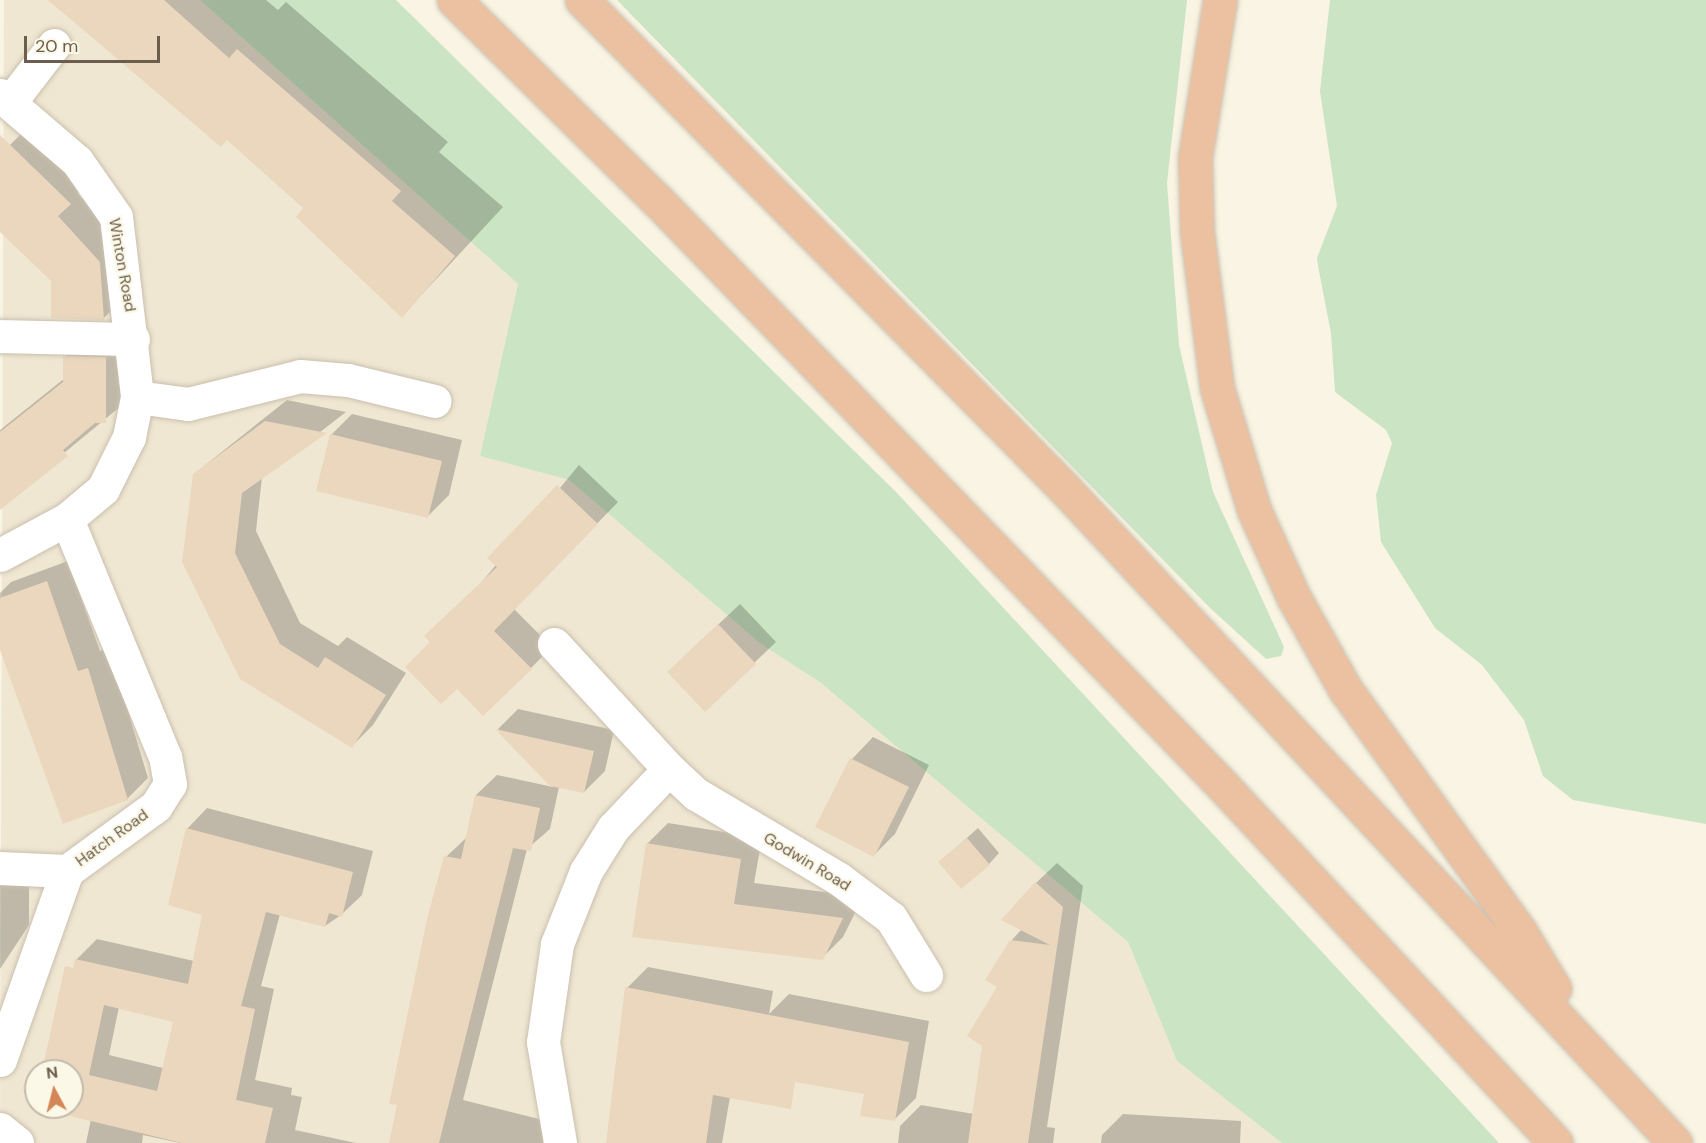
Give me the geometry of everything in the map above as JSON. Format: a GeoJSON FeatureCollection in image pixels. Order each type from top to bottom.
{"type":"FeatureCollection","features":[{"type":"Feature","properties":{"kind":"highway"},"geometry":{"type":"LineString","coordinates":[[454,0],[658,201],[1223,786],[1556,1143]]}},
{"type":"Feature","properties":{"kind":"highway"},"geometry":{"type":"LineString","coordinates":[[582,0],[1064,488],[1587,1043],[1675,1143]]}},
{"type":"Feature","properties":{"kind":"highway"},"geometry":{"type":"LineString","coordinates":[[1220,0],[1195,158],[1197,232],[1217,388],[1254,510],[1294,598],[1345,688],[1520,932],[1587,1043]]}},
{"type":"Feature","properties":{"kind":"street","name":"Winton Road"},"geometry":{"type":"LineString","coordinates":[[0,555],[67,519],[103,489],[116,466],[137,397],[133,339],[116,217],[77,161],[5,98],[54,45]]}},
{"type":"Feature","properties":{"kind":"street"},"geometry":{"type":"LineString","coordinates":[[0,336],[133,339]]}},
{"type":"Feature","properties":{"kind":"street"},"geometry":{"type":"LineString","coordinates":[[137,397],[188,404],[300,376],[348,380],[435,400]]}},
{"type":"Feature","properties":{"kind":"street","name":"Hatch Road"},"geometry":{"type":"LineString","coordinates":[[0,1060],[67,871],[156,806],[170,784],[165,757],[67,519]]}},
{"type":"Feature","properties":{"kind":"street","name":"Godwin Road"},"geometry":{"type":"LineString","coordinates":[[554,644],[669,769],[696,794],[839,879],[891,918],[926,975]]}},
{"type":"Feature","properties":{"kind":"street"},"geometry":{"type":"LineString","coordinates":[[560,1143],[543,1042],[557,944],[586,871],[613,828],[669,769]]}},
{"type":"Feature","properties":{"kind":"street"},"geometry":{"type":"LineString","coordinates":[[0,868],[67,871]]}},
{"type":"Feature","properties":{"kind":"street"},"geometry":{"type":"LineString","coordinates":[[0,1129],[17,1143]]}},
{"type":"Feature","properties":{"kind":"shaded area"},"geometry":{"type":"Polygon","coordinates":[[[4,0],[200,0],[518,284],[480,456],[569,480],[761,644],[821,683],[1128,942],[1177,1061],[1282,1143],[0,1143],[4,0]]]}},
{"type":"Feature","properties":{"kind":"green space"},"geometry":{"type":"Polygon","coordinates":[[[200,0],[396,0],[897,493],[1499,1143],[1282,1143],[1177,1061],[1128,942],[821,683],[761,644],[569,480],[480,456],[518,284],[200,0]]]}},
{"type":"Feature","properties":{"kind":"green space"},"geometry":{"type":"Polygon","coordinates":[[[617,0],[1187,0],[1167,183],[1179,345],[1213,492],[1284,647],[1281,656],[1266,659],[1209,607],[617,0]]]}},
{"type":"Feature","properties":{"kind":"green space"},"geometry":{"type":"Polygon","coordinates":[[[1330,0],[1706,0],[1706,824],[1573,800],[1543,776],[1524,720],[1482,665],[1435,628],[1381,542],[1376,495],[1392,443],[1386,430],[1335,392],[1331,333],[1317,258],[1337,206],[1320,91],[1330,0]]]}},
{"type":"Feature","properties":{"kind":"building"},"geometry":{"type":"Polygon","coordinates":[[[48,0],[164,0],[229,58],[237,49],[401,191],[392,201],[455,256],[402,318],[296,217],[303,208],[227,140],[221,147],[48,0]]]}},
{"type":"Feature","properties":{"kind":"building"},"geometry":{"type":"Polygon","coordinates":[[[0,135],[71,204],[58,216],[100,262],[104,320],[51,318],[51,281],[0,232],[0,135]]]}},
{"type":"Feature","properties":{"kind":"building"},"geometry":{"type":"Polygon","coordinates":[[[63,356],[106,357],[106,423],[95,423],[63,450],[68,456],[0,510],[0,432],[63,382],[63,356]]]}},
{"type":"Feature","properties":{"kind":"building"},"geometry":{"type":"Polygon","coordinates":[[[265,421],[327,433],[242,493],[235,553],[280,644],[318,668],[325,657],[386,695],[352,748],[240,679],[182,562],[193,474],[265,421]]]}},
{"type":"Feature","properties":{"kind":"building"},"geometry":{"type":"Polygon","coordinates":[[[330,434],[442,461],[428,518],[316,491],[330,434]]]}},
{"type":"Feature","properties":{"kind":"building"},"geometry":{"type":"Polygon","coordinates":[[[557,485],[598,524],[494,631],[532,669],[483,716],[457,689],[441,704],[405,667],[430,642],[424,636],[497,567],[487,558],[557,485]]]}},
{"type":"Feature","properties":{"kind":"building"},"geometry":{"type":"Polygon","coordinates":[[[47,581],[78,671],[88,668],[128,800],[63,824],[0,650],[0,598],[47,581]]]}},
{"type":"Feature","properties":{"kind":"building"},"geometry":{"type":"Polygon","coordinates":[[[718,624],[756,664],[705,712],[667,672],[718,624]]]}},
{"type":"Feature","properties":{"kind":"building"},"geometry":{"type":"Polygon","coordinates":[[[495,729],[594,751],[584,793],[550,786],[495,729]]]}},
{"type":"Feature","properties":{"kind":"building"},"geometry":{"type":"Polygon","coordinates":[[[850,758],[909,787],[874,857],[815,827],[850,758]]]}},
{"type":"Feature","properties":{"kind":"building"},"geometry":{"type":"Polygon","coordinates":[[[475,795],[540,808],[531,851],[513,848],[439,1143],[389,1143],[397,1105],[389,1104],[427,919],[444,856],[461,859],[475,795]]]}},
{"type":"Feature","properties":{"kind":"building"},"geometry":{"type":"Polygon","coordinates":[[[186,828],[353,872],[342,917],[329,913],[325,927],[266,912],[241,1006],[255,1009],[236,1100],[273,1108],[265,1143],[182,1143],[83,1119],[84,1059],[45,1059],[65,966],[73,968],[75,959],[188,984],[202,915],[168,905],[186,828]],[[104,1005],[89,1075],[157,1091],[173,1022],[104,1005]]]}},
{"type":"Feature","properties":{"kind":"building"},"geometry":{"type":"Polygon","coordinates":[[[967,838],[990,865],[961,889],[938,862],[967,838]]]}},
{"type":"Feature","properties":{"kind":"building"},"geometry":{"type":"Polygon","coordinates":[[[646,843],[741,859],[734,904],[843,918],[823,960],[632,937],[646,843]]]}},
{"type":"Feature","properties":{"kind":"building"},"geometry":{"type":"Polygon","coordinates":[[[1035,882],[1063,907],[1028,1143],[968,1143],[982,1046],[967,1036],[997,987],[985,980],[1010,940],[1050,945],[1001,920],[1035,882]]]}},
{"type":"Feature","properties":{"kind":"building"},"geometry":{"type":"Polygon","coordinates":[[[625,987],[909,1042],[895,1121],[860,1116],[864,1094],[795,1082],[791,1109],[713,1095],[706,1143],[606,1143],[625,987]]]}}]}
